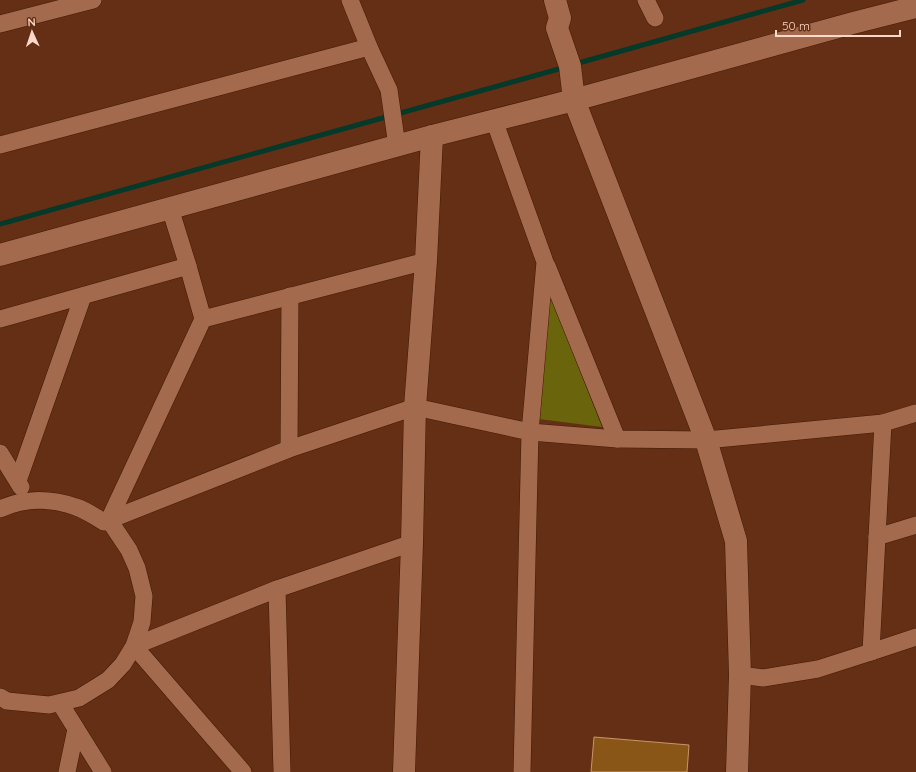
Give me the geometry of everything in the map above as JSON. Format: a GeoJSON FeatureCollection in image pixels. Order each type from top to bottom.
{"type":"FeatureCollection","features":[{"type":"Feature","properties":{"kind":"street"},"geometry":{"type":"LineString","coordinates":[[0,24],[93,0]]}},
{"type":"Feature","properties":{"kind":"street"},"geometry":{"type":"LineString","coordinates":[[350,0],[369,47],[389,90],[397,146]]}},
{"type":"Feature","properties":{"kind":"street"},"geometry":{"type":"LineString","coordinates":[[540,0],[547,23],[557,28]]}},
{"type":"Feature","properties":{"kind":"street"},"geometry":{"type":"LineString","coordinates":[[555,0],[560,18],[557,28],[570,66],[574,100],[706,440],[736,541],[740,675],[737,772]]}},
{"type":"Feature","properties":{"kind":"street"},"geometry":{"type":"LineString","coordinates":[[646,0],[655,18]]}},
{"type":"Feature","properties":{"kind":"street"},"geometry":{"type":"LineString","coordinates":[[0,255],[432,136],[574,100],[916,7]]}},
{"type":"Feature","properties":{"kind":"street"},"geometry":{"type":"LineString","coordinates":[[0,145],[369,47]]}},
{"type":"Feature","properties":{"kind":"street"},"geometry":{"type":"LineString","coordinates":[[494,120],[545,262],[617,439]]}},
{"type":"Feature","properties":{"kind":"street"},"geometry":{"type":"LineString","coordinates":[[404,772],[415,407],[426,260],[432,136]]}},
{"type":"Feature","properties":{"kind":"street"},"geometry":{"type":"LineString","coordinates":[[109,520],[203,319],[170,208]]}},
{"type":"Feature","properties":{"kind":"street"},"geometry":{"type":"LineString","coordinates":[[203,319],[426,260]]}},
{"type":"Feature","properties":{"kind":"street"},"geometry":{"type":"LineString","coordinates":[[522,772],[530,432],[545,262]]}},
{"type":"Feature","properties":{"kind":"street"},"geometry":{"type":"LineString","coordinates":[[0,319],[188,266]]}},
{"type":"Feature","properties":{"kind":"street"},"geometry":{"type":"LineString","coordinates":[[18,481],[83,296]]}},
{"type":"Feature","properties":{"kind":"street"},"geometry":{"type":"LineString","coordinates":[[289,449],[290,296]]}},
{"type":"Feature","properties":{"kind":"street"},"geometry":{"type":"LineString","coordinates":[[0,509],[9,505],[30,501],[55,501],[78,507],[104,522],[289,449],[415,407],[530,432],[617,439],[706,440],[883,423],[916,413]]}},
{"type":"Feature","properties":{"kind":"street"},"geometry":{"type":"LineString","coordinates":[[871,652],[883,423]]}},
{"type":"Feature","properties":{"kind":"street"},"geometry":{"type":"LineString","coordinates":[[0,453],[30,501]]}},
{"type":"Feature","properties":{"kind":"street"},"geometry":{"type":"LineString","coordinates":[[0,697],[7,701],[49,706],[79,698],[108,680],[123,664],[134,646],[142,622],[144,596],[137,568],[129,550],[109,520]]}},
{"type":"Feature","properties":{"kind":"street"},"geometry":{"type":"LineString","coordinates":[[877,537],[916,525]]}},
{"type":"Feature","properties":{"kind":"street"},"geometry":{"type":"LineString","coordinates":[[134,646],[277,589],[412,543]]}},
{"type":"Feature","properties":{"kind":"street"},"geometry":{"type":"LineString","coordinates":[[277,589],[282,772]]}},
{"type":"Feature","properties":{"kind":"street"},"geometry":{"type":"LineString","coordinates":[[740,675],[763,678],[818,668],[916,637]]}},
{"type":"Feature","properties":{"kind":"street"},"geometry":{"type":"LineString","coordinates":[[134,646],[243,772]]}},
{"type":"Feature","properties":{"kind":"street"},"geometry":{"type":"LineString","coordinates":[[60,703],[103,772]]}},
{"type":"Feature","properties":{"kind":"street"},"geometry":{"type":"LineString","coordinates":[[67,772],[76,729]]}},
{"type":"Feature","properties":{"kind":"shaded area"},"geometry":{"type":"Polygon","coordinates":[[[550,295],[602,427],[539,419],[550,295]]]}},
{"type":"Feature","properties":{"kind":"building"},"geometry":{"type":"Polygon","coordinates":[[[594,737],[689,745],[687,772],[591,772],[594,737]]]}},
{"type":"Feature","properties":{"kind":"waterway"},"geometry":{"type":"LineString","coordinates":[[575,64],[803,0]]}},
{"type":"Feature","properties":{"kind":"waterway"},"geometry":{"type":"LineString","coordinates":[[0,224],[566,67]]}}]}
